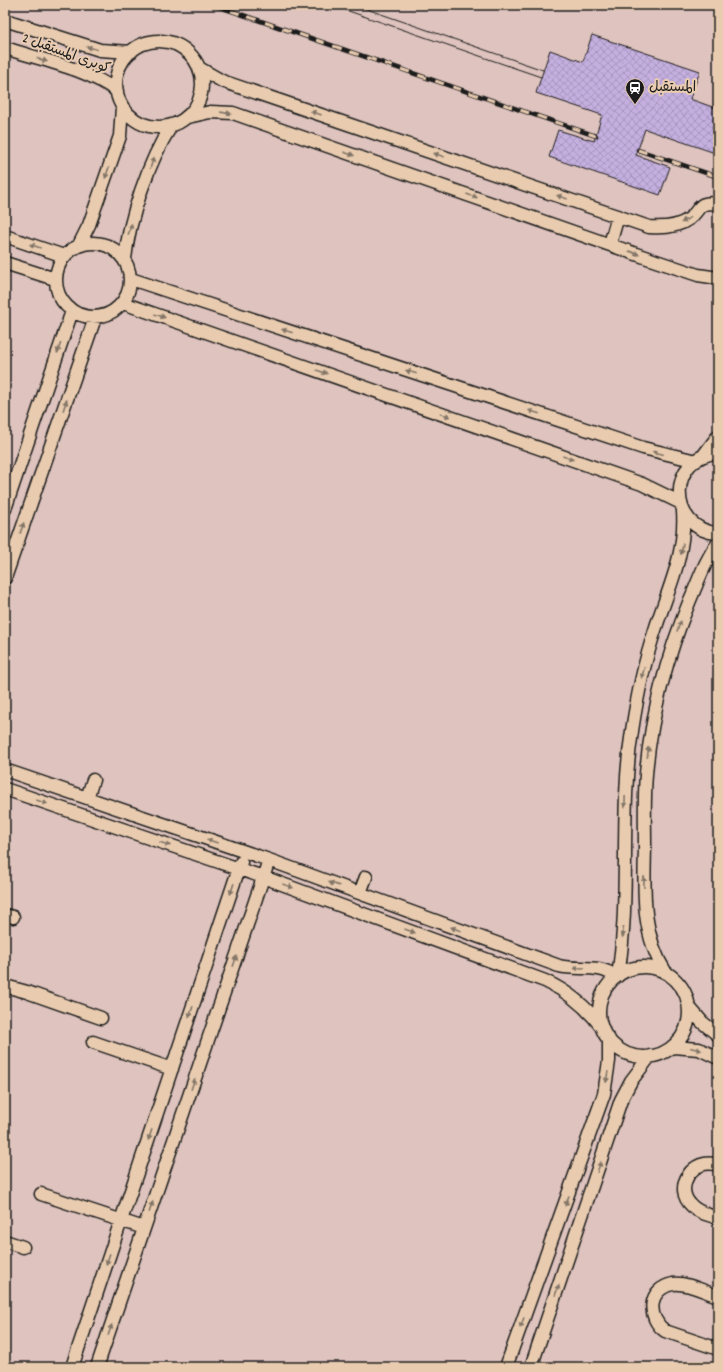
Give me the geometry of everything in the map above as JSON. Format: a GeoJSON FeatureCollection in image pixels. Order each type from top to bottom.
{"type":"FeatureCollection","features":[{"type":"Feature","properties":{"kind":"street","name":"كوبرى المستقبل 2"},"geometry":{"type":"LineString","coordinates":[[5,20],[100,50],[131,52]]}},
{"type":"Feature","properties":{"kind":"street"},"geometry":{"type":"LineString","coordinates":[[188,117],[197,106],[202,92],[202,78],[199,68],[189,52],[176,45],[162,41],[148,42],[125,57],[118,70],[116,91],[122,107],[134,120],[147,126],[162,128],[171,126],[188,117],[210,112],[233,113],[698,275],[718,278]]}},
{"type":"Feature","properties":{"kind":"street","name":"كوبرى المستقبل 2"},"geometry":{"type":"LineString","coordinates":[[5,48],[85,74],[104,82],[116,91]]}},
{"type":"Feature","properties":{"kind":"street"},"geometry":{"type":"LineString","coordinates":[[199,68],[222,81],[649,227],[668,227],[691,218],[698,208],[707,204],[718,204]]}},
{"type":"Feature","properties":{"kind":"street"},"geometry":{"type":"LineString","coordinates":[[79,245],[89,225],[120,136],[122,107]]}},
{"type":"Feature","properties":{"kind":"street"},"geometry":{"type":"LineString","coordinates":[[125,259],[118,252],[104,244],[89,243],[79,245],[64,256],[58,267],[55,279],[60,297],[72,311],[83,316],[95,318],[106,316],[123,303],[130,288],[131,279],[125,259],[127,238],[153,158],[171,126]]}},
{"type":"Feature","properties":{"kind":"street"},"geometry":{"type":"LineString","coordinates":[[610,244],[618,216]]}},
{"type":"Feature","properties":{"kind":"street"},"geometry":{"type":"LineString","coordinates":[[5,236],[64,256]]}},
{"type":"Feature","properties":{"kind":"street"},"geometry":{"type":"LineString","coordinates":[[5,262],[55,279]]}},
{"type":"Feature","properties":{"kind":"street"},"geometry":{"type":"LineString","coordinates":[[131,279],[635,446],[699,458],[718,453]]}},
{"type":"Feature","properties":{"kind":"street"},"geometry":{"type":"LineString","coordinates":[[123,303],[642,484],[682,507],[697,526],[706,531],[718,533]]}},
{"type":"Feature","properties":{"kind":"street"},"geometry":{"type":"LineString","coordinates":[[5,509],[72,311]]}},
{"type":"Feature","properties":{"kind":"street"},"geometry":{"type":"LineString","coordinates":[[5,578],[95,318]]}},
{"type":"Feature","properties":{"kind":"street"},"geometry":{"type":"LineString","coordinates":[[617,976],[625,908],[625,800],[632,731],[639,691],[649,650],[682,549],[682,507],[679,495],[682,480],[685,472],[718,436]]}},
{"type":"Feature","properties":{"kind":"street"},"geometry":{"type":"LineString","coordinates":[[718,543],[703,568],[675,637],[658,694],[648,754],[644,808],[645,907],[651,942],[666,972],[682,987],[689,1007],[702,1022],[718,1035]]}},
{"type":"Feature","properties":{"kind":"street"},"geometry":{"type":"LineString","coordinates":[[5,770],[269,860],[559,966],[572,969],[599,968],[617,976]]}},
{"type":"Feature","properties":{"kind":"street"},"geometry":{"type":"LineString","coordinates":[[87,798],[93,780]]}},
{"type":"Feature","properties":{"kind":"street"},"geometry":{"type":"LineString","coordinates":[[5,789],[263,877],[545,981],[578,1001],[592,1014],[606,1034],[627,1053],[650,1056],[662,1053],[673,1046],[684,1032],[688,1020],[689,1007]]}},
{"type":"Feature","properties":{"kind":"street"},"geometry":{"type":"LineString","coordinates":[[72,1367],[245,852]]}},
{"type":"Feature","properties":{"kind":"street"},"geometry":{"type":"LineString","coordinates":[[97,1367],[269,860]]}},
{"type":"Feature","properties":{"kind":"street"},"geometry":{"type":"LineString","coordinates":[[360,893],[366,877]]}},
{"type":"Feature","properties":{"kind":"street"},"geometry":{"type":"LineString","coordinates":[[511,1365],[604,1094],[609,1066],[606,1034],[600,1015],[601,1001],[607,988],[617,976],[629,970],[650,967],[666,972]]}},
{"type":"Feature","properties":{"kind":"street"},"geometry":{"type":"LineString","coordinates":[[5,986],[19,989],[101,1018]]}},
{"type":"Feature","properties":{"kind":"street"},"geometry":{"type":"LineString","coordinates":[[93,1042],[172,1068]]}},
{"type":"Feature","properties":{"kind":"street"},"geometry":{"type":"LineString","coordinates":[[673,1046],[694,1048],[718,1058]]}},
{"type":"Feature","properties":{"kind":"street"},"geometry":{"type":"LineString","coordinates":[[531,1367],[621,1100],[630,1081],[650,1056]]}},
{"type":"Feature","properties":{"kind":"street"},"geometry":{"type":"LineString","coordinates":[[718,1165],[706,1163],[692,1170],[684,1184],[684,1192],[691,1206],[718,1218]]}},
{"type":"Feature","properties":{"kind":"street"},"geometry":{"type":"LineString","coordinates":[[41,1194],[144,1228]]}},
{"type":"Feature","properties":{"kind":"street"},"geometry":{"type":"LineString","coordinates":[[5,1241],[23,1247]]}},
{"type":"Feature","properties":{"kind":"street"},"geometry":{"type":"LineString","coordinates":[[718,1296],[682,1284],[674,1284],[659,1291],[655,1297],[652,1313],[659,1327],[665,1331],[718,1349]]}},
{"type":"Feature","properties":{"kind":"building","name":"المستقبل"},"geometry":{"type":"Polygon","coordinates":[[[592,35],[700,71],[690,99],[718,109],[718,154],[645,129],[636,155],[670,167],[660,195],[549,157],[558,130],[594,141],[602,115],[536,93],[550,50],[583,62],[592,35]]]}},
{"type":"Feature","properties":{"kind":"tram line"},"geometry":{"type":"LineString","coordinates":[[331,5],[541,77]]}},
{"type":"Feature","properties":{"kind":"tram line"},"geometry":{"type":"LineString","coordinates":[[355,5],[543,70]]}},
{"type":"Feature","properties":{"kind":"railway"},"geometry":{"type":"LineString","coordinates":[[214,5],[596,136]]}},
{"type":"Feature","properties":{"kind":"railway"},"geometry":{"type":"LineString","coordinates":[[638,150],[718,177]]}},
{"type":"Feature","properties":{"kind":"place","name":"المستقبل"},"geometry":{"type":"Point","coordinates":[635,105]}}]}
